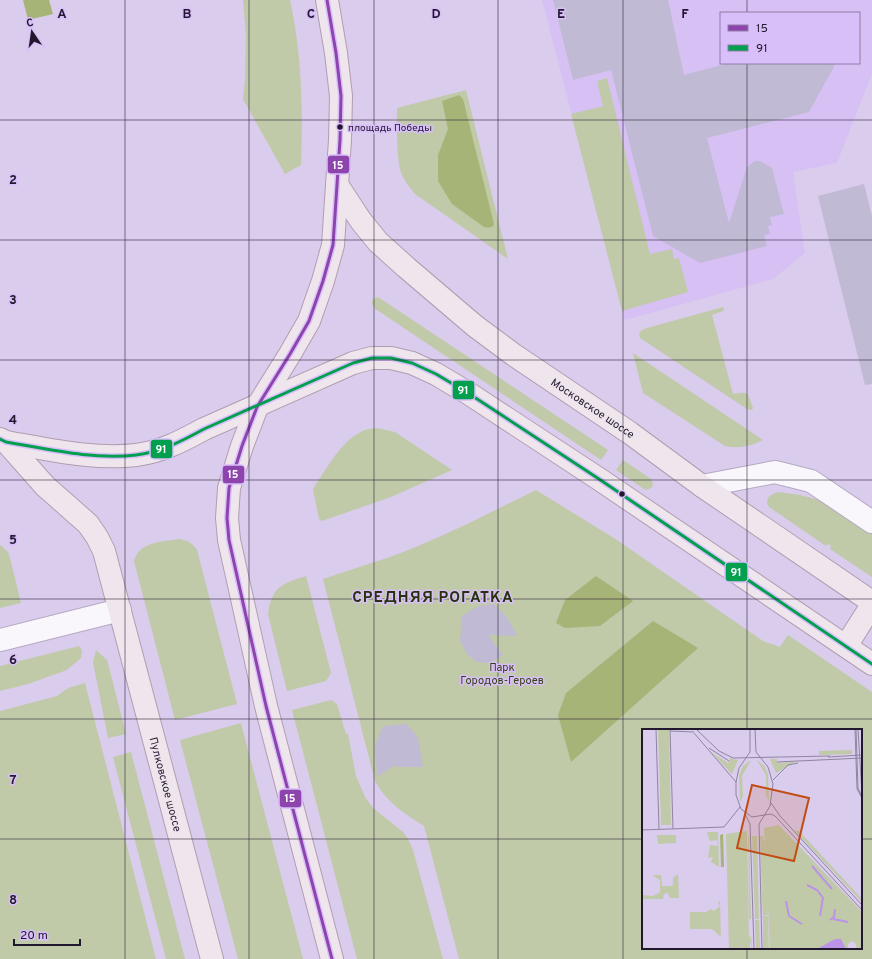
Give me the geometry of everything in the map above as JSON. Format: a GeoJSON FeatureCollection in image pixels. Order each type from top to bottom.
{"type":"FeatureCollection","features":[{"type":"Feature","properties":{"kind":"main road"},"geometry":{"type":"LineString","coordinates":[[327,0],[336,53],[341,96],[338,186],[332,245],[323,281],[309,321],[257,407],[242,446],[229,488],[227,518],[229,540],[266,706],[332,959]]}},
{"type":"Feature","properties":{"kind":"main road","name":"Московское шоссе"},"geometry":{"type":"LineString","coordinates":[[338,186],[361,221],[378,242],[475,326],[630,433],[702,486],[872,604]]}},
{"type":"Feature","properties":{"kind":"main road"},"geometry":{"type":"LineString","coordinates":[[3,441],[87,455],[137,455],[181,442],[204,429],[353,364],[372,358],[391,358],[412,363],[436,374],[468,393],[599,479],[872,664]]}},
{"type":"Feature","properties":{"kind":"main road","name":"Пулковское шоссе"},"geometry":{"type":"LineString","coordinates":[[3,441],[45,486],[88,524],[97,536],[104,552],[212,959]]}},
{"type":"Feature","properties":{"kind":"main road"},"geometry":{"type":"LineString","coordinates":[[846,646],[872,604]]}},
{"type":"Feature","properties":{"kind":"street"},"geometry":{"type":"LineString","coordinates":[[702,486],[775,472],[811,481],[872,522]]}},
{"type":"Feature","properties":{"kind":"street"},"geometry":{"type":"LineString","coordinates":[[0,640],[120,610]]}},
{"type":"Feature","properties":{"kind":"shaded area"},"geometry":{"type":"Polygon","coordinates":[[[542,0],[872,0],[872,74],[837,163],[793,172],[805,253],[773,279],[625,320],[542,0]]]}},
{"type":"Feature","properties":{"kind":"green space"},"geometry":{"type":"Polygon","coordinates":[[[23,0],[49,0],[53,14],[28,20],[23,0]]]}},
{"type":"Feature","properties":{"kind":"green space"},"geometry":{"type":"Polygon","coordinates":[[[243,0],[290,0],[297,41],[301,82],[301,165],[285,174],[243,99],[246,36],[243,0]]]}},
{"type":"Feature","properties":{"kind":"green space"},"geometry":{"type":"Polygon","coordinates":[[[607,78],[650,254],[672,249],[674,259],[679,258],[688,292],[622,311],[571,114],[603,106],[597,81],[607,78]]]}},
{"type":"Feature","properties":{"kind":"green space"},"geometry":{"type":"Polygon","coordinates":[[[466,90],[508,259],[415,194],[409,187],[400,169],[397,143],[397,108],[466,90]]]}},
{"type":"Feature","properties":{"kind":"green space"},"geometry":{"type":"Polygon","coordinates":[[[459,95],[463,99],[494,224],[493,226],[487,228],[452,204],[438,181],[438,155],[448,129],[442,101],[459,95]]]}},
{"type":"Feature","properties":{"kind":"green space"},"geometry":{"type":"Polygon","coordinates":[[[378,297],[608,450],[601,460],[374,308],[372,300],[378,297]]]}},
{"type":"Feature","properties":{"kind":"green space"},"geometry":{"type":"Polygon","coordinates":[[[723,307],[723,311],[712,315],[733,394],[747,394],[753,408],[752,410],[747,409],[640,338],[639,333],[647,328],[723,307]]]}},
{"type":"Feature","properties":{"kind":"green space"},"geometry":{"type":"Polygon","coordinates":[[[633,353],[763,440],[744,446],[725,446],[643,393],[633,353]]]}},
{"type":"Feature","properties":{"kind":"green space"},"geometry":{"type":"Polygon","coordinates":[[[377,428],[395,432],[452,470],[391,497],[322,521],[319,519],[313,489],[333,458],[345,443],[367,429],[377,428]]]}},
{"type":"Feature","properties":{"kind":"green space"},"geometry":{"type":"Polygon","coordinates":[[[623,460],[651,479],[653,484],[652,487],[647,490],[644,489],[616,470],[623,460]]]}},
{"type":"Feature","properties":{"kind":"green space","name":"Парк Городов-Героев"},"geometry":{"type":"Polygon","coordinates":[[[536,490],[617,540],[763,641],[780,647],[788,635],[872,692],[872,959],[459,959],[424,826],[403,812],[391,801],[375,781],[323,579],[406,551],[536,490]]]}},
{"type":"Feature","properties":{"kind":"green space"},"geometry":{"type":"Polygon","coordinates":[[[778,492],[800,495],[823,501],[872,530],[872,577],[830,549],[831,546],[828,544],[826,546],[769,507],[767,502],[769,497],[778,492]]]}},
{"type":"Feature","properties":{"kind":"green space"},"geometry":{"type":"Polygon","coordinates":[[[179,539],[190,542],[197,550],[237,704],[175,720],[134,561],[137,554],[146,546],[158,542],[179,539]]]}},
{"type":"Feature","properties":{"kind":"green space"},"geometry":{"type":"Polygon","coordinates":[[[0,545],[8,552],[21,603],[0,608],[0,545]]]}},
{"type":"Feature","properties":{"kind":"green space"},"geometry":{"type":"Polygon","coordinates":[[[306,576],[331,673],[326,681],[287,691],[268,614],[275,592],[285,584],[306,576]]]}},
{"type":"Feature","properties":{"kind":"green space"},"geometry":{"type":"Polygon","coordinates":[[[596,576],[633,601],[600,626],[565,628],[556,623],[565,600],[596,576]]]}},
{"type":"Feature","properties":{"kind":"green space"},"geometry":{"type":"Polygon","coordinates":[[[653,621],[698,648],[571,762],[558,715],[566,693],[653,621]]]}},
{"type":"Feature","properties":{"kind":"green space"},"geometry":{"type":"Polygon","coordinates":[[[79,646],[82,650],[81,658],[67,670],[28,684],[0,691],[0,666],[79,646]]]}},
{"type":"Feature","properties":{"kind":"green space"},"geometry":{"type":"Polygon","coordinates":[[[96,650],[107,660],[126,734],[108,738],[93,662],[96,650]]]}},
{"type":"Feature","properties":{"kind":"green space"},"geometry":{"type":"Polygon","coordinates":[[[85,683],[156,959],[0,959],[0,711],[57,696],[68,688],[85,683]]]}},
{"type":"Feature","properties":{"kind":"green space"},"geometry":{"type":"Polygon","coordinates":[[[331,700],[337,704],[346,734],[348,734],[356,776],[365,797],[373,808],[403,832],[413,850],[443,959],[357,959],[292,710],[331,700]]]}},
{"type":"Feature","properties":{"kind":"green space"},"geometry":{"type":"Polygon","coordinates":[[[241,723],[303,959],[238,959],[180,740],[241,723]]]}},
{"type":"Feature","properties":{"kind":"green space"},"geometry":{"type":"Polygon","coordinates":[[[131,752],[185,959],[166,959],[113,757],[131,752]]]}},
{"type":"Feature","properties":{"kind":"building"},"geometry":{"type":"Polygon","coordinates":[[[553,0],[668,0],[684,75],[725,64],[835,64],[809,112],[707,138],[729,223],[747,167],[755,161],[760,161],[772,168],[784,214],[770,217],[772,225],[768,226],[770,234],[764,235],[767,246],[700,263],[653,236],[611,70],[573,80],[553,0]]]}},
{"type":"Feature","properties":{"kind":"building"},"geometry":{"type":"Polygon","coordinates":[[[864,184],[872,216],[872,384],[865,385],[818,196],[864,184]]]}},
{"type":"Feature","properties":{"kind":"building"},"geometry":{"type":"Polygon","coordinates":[[[494,604],[507,617],[517,636],[488,635],[503,655],[490,663],[476,662],[467,654],[460,641],[462,616],[476,607],[494,604]]]}},
{"type":"Feature","properties":{"kind":"building"},"geometry":{"type":"Polygon","coordinates":[[[407,724],[418,738],[423,767],[395,767],[395,765],[377,777],[375,746],[383,726],[407,724]]]}},
{"type":"Feature","properties":{"kind":"transit line","name":"15"},"geometry":{"type":"LineString","coordinates":[[327,0],[336,53],[341,96],[340,140],[333,245],[323,281],[309,321],[257,407],[242,446],[229,488],[227,518],[229,540],[266,706],[332,959]]}},
{"type":"Feature","properties":{"kind":"transit line","name":"91"},"geometry":{"type":"LineString","coordinates":[[0,439],[6,442],[54,451],[87,455],[120,456],[145,454],[188,438],[204,429],[353,363],[372,358],[391,358],[412,363],[436,374],[468,393],[599,479],[872,664]]}},
{"type":"Feature","properties":{"kind":"place","name":"площадь Победы"},"geometry":{"type":"Point","coordinates":[340,127]}},
{"type":"Feature","properties":{"kind":"district","name":"СРЕДНЯЯ РОГАТКА"},"geometry":{"type":"Point","coordinates":[433,597]}}]}
